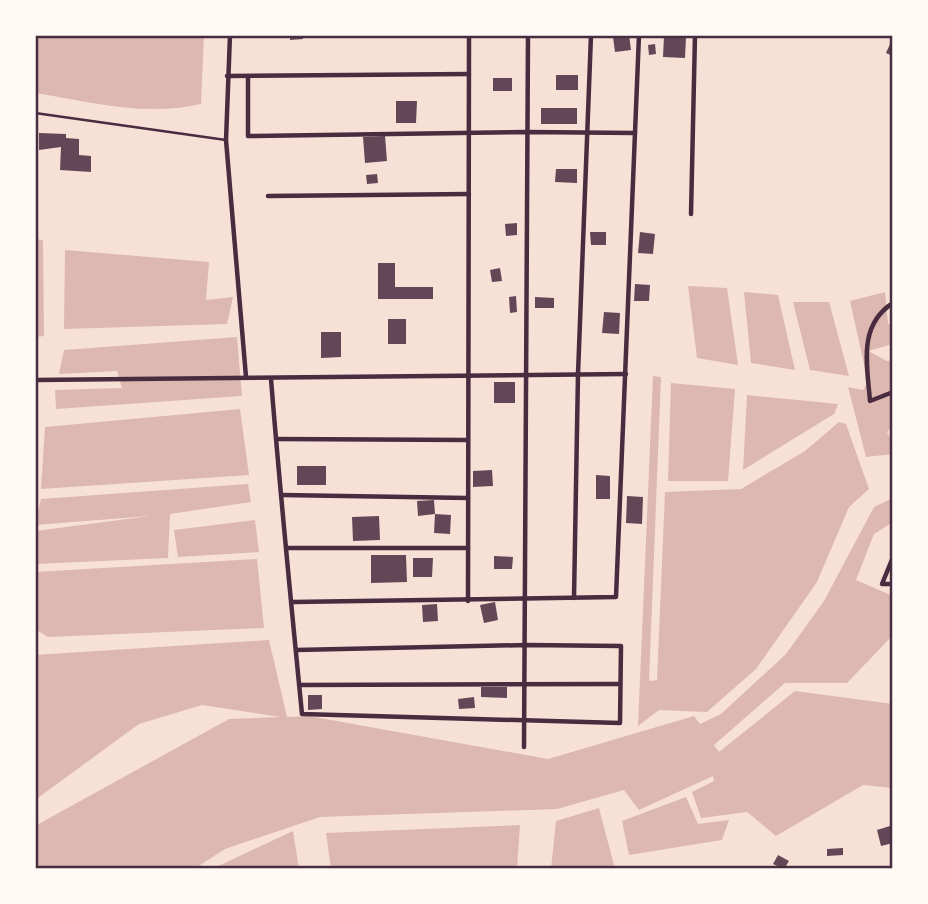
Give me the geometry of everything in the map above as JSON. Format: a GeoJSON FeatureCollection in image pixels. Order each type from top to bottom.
{"type":"FeatureCollection","features":[{"type":"Feature","properties":{"kind":"street"},"geometry":{"type":"LineString","coordinates":[[230,35],[226,141],[246,377]]}},
{"type":"Feature","properties":{"kind":"street"},"geometry":{"type":"LineString","coordinates":[[468,601],[469,35]]}},
{"type":"Feature","properties":{"kind":"street"},"geometry":{"type":"LineString","coordinates":[[524,747],[527,599],[528,35]]}},
{"type":"Feature","properties":{"kind":"street"},"geometry":{"type":"LineString","coordinates":[[574,598],[578,374],[592,35]]}},
{"type":"Feature","properties":{"kind":"street"},"geometry":{"type":"LineString","coordinates":[[293,602],[616,597],[639,35]]}},
{"type":"Feature","properties":{"kind":"street"},"geometry":{"type":"LineString","coordinates":[[691,214],[695,35]]}},
{"type":"Feature","properties":{"kind":"street"},"geometry":{"type":"LineString","coordinates":[[227,76],[469,74]]}},
{"type":"Feature","properties":{"kind":"street"},"geometry":{"type":"LineString","coordinates":[[248,77],[248,136],[635,133]]}},
{"type":"Feature","properties":{"kind":"street"},"geometry":{"type":"LineString","coordinates":[[268,196],[469,194]]}},
{"type":"Feature","properties":{"kind":"street"},"geometry":{"type":"LineString","coordinates":[[893,303],[878,312],[869,332],[867,363],[870,401],[893,391]]}},
{"type":"Feature","properties":{"kind":"street"},"geometry":{"type":"LineString","coordinates":[[35,380],[626,374]]}},
{"type":"Feature","properties":{"kind":"street"},"geometry":{"type":"LineString","coordinates":[[271,379],[293,602],[296,650],[302,714],[620,723],[621,646],[526,645],[296,650]]}},
{"type":"Feature","properties":{"kind":"street"},"geometry":{"type":"LineString","coordinates":[[276,439],[468,440]]}},
{"type":"Feature","properties":{"kind":"street"},"geometry":{"type":"LineString","coordinates":[[282,495],[468,498]]}},
{"type":"Feature","properties":{"kind":"street"},"geometry":{"type":"LineString","coordinates":[[287,548],[468,548]]}},
{"type":"Feature","properties":{"kind":"street"},"geometry":{"type":"LineString","coordinates":[[893,557],[882,584],[893,584]]}},
{"type":"Feature","properties":{"kind":"street"},"geometry":{"type":"LineString","coordinates":[[299,685],[620,684]]}},
{"type":"Feature","properties":{"kind":"lane"},"geometry":{"type":"LineString","coordinates":[[35,113],[226,141]]}},
{"type":"Feature","properties":{"kind":"shaded area"},"geometry":{"type":"Polygon","coordinates":[[[35,35],[204,35],[201,104],[180,108],[138,109],[35,93],[35,35]]]}},
{"type":"Feature","properties":{"kind":"shaded area"},"geometry":{"type":"Polygon","coordinates":[[[35,239],[43,240],[44,336],[35,337],[35,239]]]}},
{"type":"Feature","properties":{"kind":"shaded area"},"geometry":{"type":"Polygon","coordinates":[[[65,250],[209,262],[206,300],[233,297],[227,324],[64,329],[65,250]]]}},
{"type":"Feature","properties":{"kind":"shaded area"},"geometry":{"type":"Polygon","coordinates":[[[688,286],[727,288],[738,365],[697,358],[688,286]]]}},
{"type":"Feature","properties":{"kind":"shaded area"},"geometry":{"type":"Polygon","coordinates":[[[744,292],[778,295],[795,370],[751,363],[744,292]]]}},
{"type":"Feature","properties":{"kind":"shaded area"},"geometry":{"type":"Polygon","coordinates":[[[885,292],[888,324],[893,326],[893,344],[868,351],[887,361],[893,360],[893,425],[887,432],[893,443],[893,454],[866,457],[848,387],[863,390],[868,382],[850,301],[885,292]]]}},
{"type":"Feature","properties":{"kind":"shaded area"},"geometry":{"type":"Polygon","coordinates":[[[793,302],[829,302],[849,376],[810,370],[793,302]]]}},
{"type":"Feature","properties":{"kind":"shaded area"},"geometry":{"type":"Polygon","coordinates":[[[237,337],[242,396],[56,409],[55,390],[122,388],[117,371],[59,374],[64,350],[237,337]]]}},
{"type":"Feature","properties":{"kind":"shaded area"},"geometry":{"type":"Polygon","coordinates":[[[653,376],[661,377],[649,681],[657,680],[665,492],[741,489],[805,451],[839,422],[846,424],[869,489],[849,507],[817,582],[756,669],[707,712],[659,710],[638,726],[653,376]]]}},
{"type":"Feature","properties":{"kind":"shaded area"},"geometry":{"type":"Polygon","coordinates":[[[671,383],[735,389],[728,481],[668,481],[671,383]]]}},
{"type":"Feature","properties":{"kind":"shaded area"},"geometry":{"type":"Polygon","coordinates":[[[747,395],[838,404],[834,414],[743,470],[747,395]]]}},
{"type":"Feature","properties":{"kind":"shaded area"},"geometry":{"type":"Polygon","coordinates":[[[240,409],[249,475],[41,489],[45,427],[240,409]]]}},
{"type":"Feature","properties":{"kind":"shaded area"},"geometry":{"type":"Polygon","coordinates":[[[248,484],[251,502],[170,514],[168,558],[35,564],[35,531],[150,516],[35,525],[41,499],[248,484]]]}},
{"type":"Feature","properties":{"kind":"shaded area"},"geometry":{"type":"Polygon","coordinates":[[[893,498],[893,522],[874,534],[856,580],[893,596],[893,635],[847,683],[785,683],[714,745],[719,752],[795,691],[893,704],[893,788],[863,785],[776,836],[747,812],[701,818],[692,792],[714,781],[713,776],[639,810],[624,790],[557,809],[320,817],[225,849],[194,869],[35,869],[35,826],[229,719],[281,717],[202,705],[139,724],[35,800],[35,655],[269,640],[287,717],[309,716],[548,759],[694,716],[700,724],[721,714],[786,654],[824,601],[874,507],[893,498]]]}},
{"type":"Feature","properties":{"kind":"shaded area"},"geometry":{"type":"Polygon","coordinates":[[[255,520],[259,552],[178,557],[174,530],[255,520]]]}},
{"type":"Feature","properties":{"kind":"shaded area"},"geometry":{"type":"Polygon","coordinates":[[[257,559],[264,628],[48,637],[35,629],[35,572],[257,559]]]}},
{"type":"Feature","properties":{"kind":"shaded area"},"geometry":{"type":"Polygon","coordinates":[[[686,797],[698,824],[729,820],[722,840],[629,855],[622,821],[686,797]]]}},
{"type":"Feature","properties":{"kind":"shaded area"},"geometry":{"type":"Polygon","coordinates":[[[599,808],[615,869],[551,869],[556,821],[599,808]]]}},
{"type":"Feature","properties":{"kind":"shaded area"},"geometry":{"type":"Polygon","coordinates":[[[520,825],[517,869],[331,869],[326,833],[520,825]]]}},
{"type":"Feature","properties":{"kind":"shaded area"},"geometry":{"type":"Polygon","coordinates":[[[293,831],[299,869],[212,869],[293,831]]]}},
{"type":"Feature","properties":{"kind":"building"},"geometry":{"type":"Polygon","coordinates":[[[290,35],[303,35],[303,39],[290,40],[290,35]]]}},
{"type":"Feature","properties":{"kind":"building"},"geometry":{"type":"Polygon","coordinates":[[[629,35],[631,50],[615,52],[613,37],[629,35]]]}},
{"type":"Feature","properties":{"kind":"building"},"geometry":{"type":"Polygon","coordinates":[[[664,36],[686,37],[685,58],[663,57],[664,36]]]}},
{"type":"Feature","properties":{"kind":"building"},"geometry":{"type":"Polygon","coordinates":[[[655,44],[656,54],[649,55],[648,45],[655,44]]]}},
{"type":"Feature","properties":{"kind":"building"},"geometry":{"type":"Polygon","coordinates":[[[890,44],[893,46],[893,56],[886,53],[890,44]]]}},
{"type":"Feature","properties":{"kind":"building"},"geometry":{"type":"Polygon","coordinates":[[[556,75],[578,75],[578,90],[556,90],[556,75]]]}},
{"type":"Feature","properties":{"kind":"building"},"geometry":{"type":"Polygon","coordinates":[[[493,78],[512,78],[512,91],[493,91],[493,78]]]}},
{"type":"Feature","properties":{"kind":"building"},"geometry":{"type":"Polygon","coordinates":[[[396,101],[417,101],[416,123],[396,123],[396,101]]]}},
{"type":"Feature","properties":{"kind":"building"},"geometry":{"type":"Polygon","coordinates":[[[541,108],[577,108],[577,124],[541,124],[541,108]]]}},
{"type":"Feature","properties":{"kind":"building"},"geometry":{"type":"Polygon","coordinates":[[[39,133],[66,134],[66,138],[79,139],[79,155],[91,156],[91,172],[60,170],[61,147],[39,150],[39,133]]]}},
{"type":"Feature","properties":{"kind":"building"},"geometry":{"type":"Polygon","coordinates":[[[385,136],[387,161],[365,163],[363,137],[385,136]]]}},
{"type":"Feature","properties":{"kind":"building"},"geometry":{"type":"Polygon","coordinates":[[[556,169],[577,169],[577,183],[555,182],[556,169]]]}},
{"type":"Feature","properties":{"kind":"building"},"geometry":{"type":"Polygon","coordinates":[[[377,174],[378,183],[367,184],[366,175],[377,174]]]}},
{"type":"Feature","properties":{"kind":"building"},"geometry":{"type":"Polygon","coordinates":[[[517,223],[517,235],[506,236],[505,224],[517,223]]]}},
{"type":"Feature","properties":{"kind":"building"},"geometry":{"type":"Polygon","coordinates":[[[590,232],[606,232],[606,245],[591,245],[590,232]]]}},
{"type":"Feature","properties":{"kind":"building"},"geometry":{"type":"Polygon","coordinates":[[[640,232],[655,234],[653,254],[638,253],[640,232]]]}},
{"type":"Feature","properties":{"kind":"building"},"geometry":{"type":"Polygon","coordinates":[[[378,263],[395,263],[395,287],[433,287],[433,299],[378,299],[378,263]]]}},
{"type":"Feature","properties":{"kind":"building"},"geometry":{"type":"Polygon","coordinates":[[[500,268],[502,281],[492,282],[490,270],[500,268]]]}},
{"type":"Feature","properties":{"kind":"building"},"geometry":{"type":"Polygon","coordinates":[[[635,284],[650,285],[649,301],[634,301],[635,284]]]}},
{"type":"Feature","properties":{"kind":"building"},"geometry":{"type":"Polygon","coordinates":[[[516,296],[517,312],[510,313],[509,297],[516,296]]]}},
{"type":"Feature","properties":{"kind":"building"},"geometry":{"type":"Polygon","coordinates":[[[535,297],[554,298],[554,308],[535,308],[535,297]]]}},
{"type":"Feature","properties":{"kind":"building"},"geometry":{"type":"Polygon","coordinates":[[[604,312],[620,313],[619,334],[602,333],[604,312]]]}},
{"type":"Feature","properties":{"kind":"building"},"geometry":{"type":"Polygon","coordinates":[[[388,319],[406,319],[406,344],[388,344],[388,319]]]}},
{"type":"Feature","properties":{"kind":"building"},"geometry":{"type":"Polygon","coordinates":[[[321,332],[341,332],[341,357],[321,358],[321,332]]]}},
{"type":"Feature","properties":{"kind":"building"},"geometry":{"type":"Polygon","coordinates":[[[494,382],[515,382],[515,403],[494,403],[494,382]]]}},
{"type":"Feature","properties":{"kind":"building"},"geometry":{"type":"Polygon","coordinates":[[[297,466],[326,466],[326,485],[297,485],[297,466]]]}},
{"type":"Feature","properties":{"kind":"building"},"geometry":{"type":"Polygon","coordinates":[[[492,470],[493,486],[473,487],[473,471],[492,470]]]}},
{"type":"Feature","properties":{"kind":"building"},"geometry":{"type":"Polygon","coordinates":[[[596,475],[610,476],[610,499],[596,499],[596,475]]]}},
{"type":"Feature","properties":{"kind":"building"},"geometry":{"type":"Polygon","coordinates":[[[627,496],[643,497],[642,524],[626,523],[627,496]]]}},
{"type":"Feature","properties":{"kind":"building"},"geometry":{"type":"Polygon","coordinates":[[[434,500],[435,514],[418,516],[417,501],[434,500]]]}},
{"type":"Feature","properties":{"kind":"building"},"geometry":{"type":"Polygon","coordinates":[[[435,514],[451,515],[450,534],[434,533],[435,514]]]}},
{"type":"Feature","properties":{"kind":"building"},"geometry":{"type":"Polygon","coordinates":[[[379,516],[380,540],[353,541],[352,517],[379,516]]]}},
{"type":"Feature","properties":{"kind":"building"},"geometry":{"type":"Polygon","coordinates":[[[371,555],[406,555],[407,582],[371,583],[371,555]]]}},
{"type":"Feature","properties":{"kind":"building"},"geometry":{"type":"Polygon","coordinates":[[[494,556],[513,557],[512,569],[494,569],[494,556]]]}},
{"type":"Feature","properties":{"kind":"building"},"geometry":{"type":"Polygon","coordinates":[[[413,558],[433,558],[432,577],[413,577],[413,558]]]}},
{"type":"Feature","properties":{"kind":"building"},"geometry":{"type":"Polygon","coordinates":[[[495,602],[498,620],[484,623],[480,605],[495,602]]]}},
{"type":"Feature","properties":{"kind":"building"},"geometry":{"type":"Polygon","coordinates":[[[437,604],[438,621],[423,622],[422,605],[437,604]]]}},
{"type":"Feature","properties":{"kind":"building"},"geometry":{"type":"Polygon","coordinates":[[[481,687],[507,687],[507,698],[481,697],[481,687]]]}},
{"type":"Feature","properties":{"kind":"building"},"geometry":{"type":"Polygon","coordinates":[[[308,695],[322,695],[322,709],[308,710],[308,695]]]}},
{"type":"Feature","properties":{"kind":"building"},"geometry":{"type":"Polygon","coordinates":[[[474,697],[475,708],[459,709],[458,699],[474,697]]]}},
{"type":"Feature","properties":{"kind":"building"},"geometry":{"type":"Polygon","coordinates":[[[893,825],[893,843],[881,846],[877,830],[893,825]]]}},
{"type":"Feature","properties":{"kind":"building"},"geometry":{"type":"Polygon","coordinates":[[[843,848],[843,855],[827,856],[827,849],[843,848]]]}},
{"type":"Feature","properties":{"kind":"building"},"geometry":{"type":"Polygon","coordinates":[[[778,855],[789,861],[784,869],[773,864],[778,855]]]}}]}
